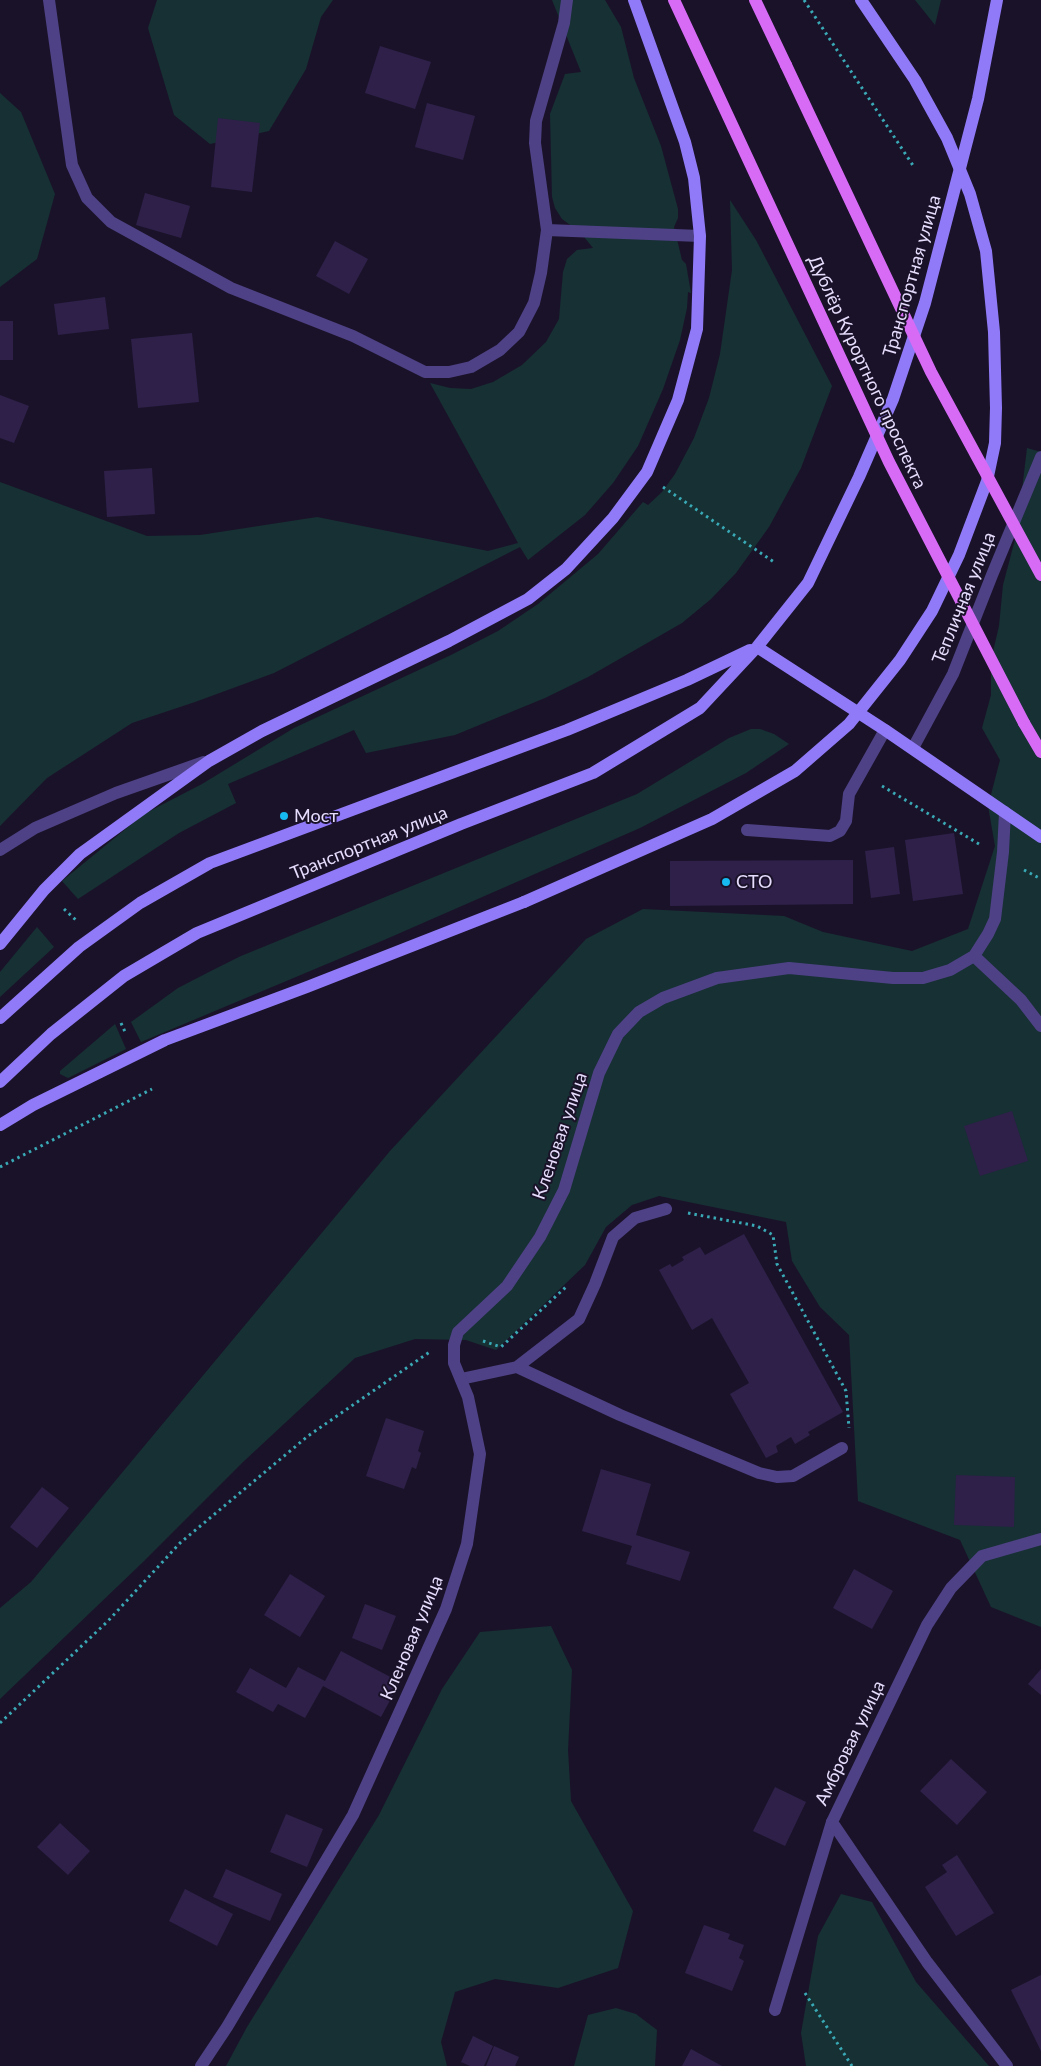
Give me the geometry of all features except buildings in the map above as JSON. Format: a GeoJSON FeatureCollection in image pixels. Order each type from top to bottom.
{"type":"FeatureCollection","features":[{"type":"Feature","properties":{"kind":"main road"},"geometry":{"type":"LineString","coordinates":[[0,944],[44,890],[80,854],[209,760],[262,731],[491,620],[528,599],[566,569],[613,518],[647,472],[678,400],[697,329],[700,236],[694,178],[685,142],[634,0]]}},
{"type":"Feature","properties":{"kind":"main road","name":"Дублёр Курортного проспекта"},"geometry":{"type":"LineString","coordinates":[[674,0],[889,462],[1041,752]]}},
{"type":"Feature","properties":{"kind":"main road"},"geometry":{"type":"LineString","coordinates":[[755,0],[931,372],[1041,575]]}},
{"type":"Feature","properties":{"kind":"main road"},"geometry":{"type":"LineString","coordinates":[[0,1125],[33,1105],[165,1040],[307,988],[524,902],[712,819],[795,770],[849,724],[900,660],[932,611],[959,555],[987,481],[995,444],[994,332],[986,251],[970,194],[947,138],[915,80],[861,0]]}},
{"type":"Feature","properties":{"kind":"main road","name":"Транспортная улица"},"geometry":{"type":"LineString","coordinates":[[0,1082],[51,1034],[124,976],[197,933],[461,824],[593,773],[700,708],[757,647],[808,583],[894,399],[925,303],[978,99],[998,0]]}},
{"type":"Feature","properties":{"kind":"main road"},"geometry":{"type":"LineString","coordinates":[[757,647],[913,748],[1041,836]]}},
{"type":"Feature","properties":{"kind":"main road","name":"Транспортная улица"},"geometry":{"type":"LineString","coordinates":[[0,1018],[79,947],[140,903],[210,863],[568,730],[686,680],[757,647]]}},
{"type":"Feature","properties":{"kind":"street"},"geometry":{"type":"LineString","coordinates":[[49,0],[72,165],[87,198],[111,222],[231,288],[353,336],[425,372],[449,372],[471,367],[500,350],[519,332],[534,303],[547,230],[536,143],[536,121],[564,23],[567,0]]}},
{"type":"Feature","properties":{"kind":"street"},"geometry":{"type":"LineString","coordinates":[[547,230],[700,236]]}},
{"type":"Feature","properties":{"kind":"street","name":"Тепличная улица"},"geometry":{"type":"LineString","coordinates":[[913,748],[953,674],[1041,457]]}},
{"type":"Feature","properties":{"kind":"street"},"geometry":{"type":"LineString","coordinates":[[747,830],[830,836],[840,831],[846,821],[849,794],[885,730]]}},
{"type":"Feature","properties":{"kind":"street"},"geometry":{"type":"LineString","coordinates":[[0,850],[35,828],[116,793],[209,760]]}},
{"type":"Feature","properties":{"kind":"street","name":"Кленовая улица"},"geometry":{"type":"LineString","coordinates":[[201,2066],[227,2027],[352,1815],[446,1609],[467,1544],[480,1454],[468,1397],[454,1363],[454,1345],[458,1332],[507,1286],[540,1237],[564,1190],[599,1073],[618,1034],[639,1012],[663,998],[717,978],[789,968],[893,978],[923,978],[950,970],[974,956],[995,919],[1006,812]]}},
{"type":"Feature","properties":{"kind":"street"},"geometry":{"type":"LineString","coordinates":[[974,956],[1021,1000],[1041,1026]]}},
{"type":"Feature","properties":{"kind":"street"},"geometry":{"type":"LineString","coordinates":[[461,1379],[517,1367],[579,1319],[613,1237],[635,1218],[666,1209]]}},
{"type":"Feature","properties":{"kind":"street"},"geometry":{"type":"LineString","coordinates":[[517,1367],[620,1415],[759,1472],[776,1477],[793,1476],[842,1448]]}},
{"type":"Feature","properties":{"kind":"street","name":"Амбровая улица"},"geometry":{"type":"LineString","coordinates":[[1007,2066],[927,1962],[832,1822],[927,1625],[951,1588],[982,1556],[1041,1540]]}},
{"type":"Feature","properties":{"kind":"street"},"geometry":{"type":"LineString","coordinates":[[775,2010],[832,1822]]}},
{"type":"Feature","properties":{"kind":"path"},"geometry":{"type":"LineString","coordinates":[[804,0],[914,167]]}},
{"type":"Feature","properties":{"kind":"path"},"geometry":{"type":"LineString","coordinates":[[662,485],[774,562]]}},
{"type":"Feature","properties":{"kind":"path"},"geometry":{"type":"LineString","coordinates":[[882,786],[979,844]]}},
{"type":"Feature","properties":{"kind":"path"},"geometry":{"type":"LineString","coordinates":[[1023,869],[1041,879]]}},
{"type":"Feature","properties":{"kind":"path"},"geometry":{"type":"LineString","coordinates":[[64,909],[80,923]]}},
{"type":"Feature","properties":{"kind":"path"},"geometry":{"type":"LineString","coordinates":[[0,1167],[152,1089]]}},
{"type":"Feature","properties":{"kind":"path"},"geometry":{"type":"LineString","coordinates":[[666,1209],[757,1226],[773,1235],[777,1264],[846,1391],[850,1429],[842,1448]]}},
{"type":"Feature","properties":{"kind":"path"},"geometry":{"type":"LineString","coordinates":[[499,1347],[569,1285]]}},
{"type":"Feature","properties":{"kind":"path"},"geometry":{"type":"LineString","coordinates":[[0,1723],[108,1622],[180,1543],[308,1436],[458,1332]]}},
{"type":"Feature","properties":{"kind":"path"},"geometry":{"type":"LineString","coordinates":[[788,1967],[852,2066]]}},
{"type":"Feature","properties":{"kind":"green space"},"geometry":{"type":"Polygon","coordinates":[[[157,0],[333,0],[321,17],[306,69],[269,131],[210,144],[174,115],[148,28],[157,0]]]}},
{"type":"Feature","properties":{"kind":"green space"},"geometry":{"type":"Polygon","coordinates":[[[552,0],[605,0],[621,27],[634,78],[661,146],[678,209],[678,218],[674,227],[682,260],[686,264],[691,293],[688,292],[687,308],[680,340],[663,389],[638,446],[613,483],[585,515],[528,560],[520,547],[274,673],[132,723],[47,778],[0,826],[0,482],[147,536],[200,535],[317,517],[488,551],[518,543],[430,383],[450,388],[471,389],[493,382],[522,365],[546,342],[559,319],[563,272],[567,259],[577,250],[593,248],[580,232],[562,219],[555,208],[552,197],[550,114],[565,74],[581,72],[552,0]]]}},
{"type":"Feature","properties":{"kind":"green space"},"geometry":{"type":"Polygon","coordinates":[[[915,0],[941,0],[935,25],[915,0]]]}},
{"type":"Feature","properties":{"kind":"green space"},"geometry":{"type":"Polygon","coordinates":[[[0,93],[21,112],[55,194],[37,259],[0,287],[0,93]]]}},
{"type":"Feature","properties":{"kind":"green space"},"geometry":{"type":"Polygon","coordinates":[[[730,200],[756,240],[832,386],[801,468],[769,527],[736,573],[711,599],[682,623],[588,677],[545,698],[455,735],[366,753],[354,730],[228,784],[236,803],[179,833],[78,899],[62,881],[144,814],[202,784],[294,728],[498,631],[538,604],[598,554],[643,502],[648,505],[662,492],[675,474],[694,438],[709,398],[720,354],[732,270],[730,200]]]}},
{"type":"Feature","properties":{"kind":"green space"},"geometry":{"type":"Polygon","coordinates":[[[1027,448],[1041,452],[1041,1627],[991,1607],[960,1540],[858,1501],[849,1335],[820,1307],[792,1261],[786,1222],[659,1196],[632,1205],[606,1227],[585,1265],[496,1350],[466,1340],[415,1339],[355,1358],[243,1462],[143,1562],[0,1699],[0,1608],[31,1582],[390,1151],[586,939],[643,909],[784,916],[823,932],[912,951],[968,929],[995,846],[988,806],[1000,760],[982,728],[991,695],[991,660],[999,626],[1003,585],[1017,532],[1027,448]]]}},
{"type":"Feature","properties":{"kind":"green space"},"geometry":{"type":"Polygon","coordinates":[[[751,729],[760,729],[774,734],[789,744],[746,773],[640,828],[384,940],[141,1042],[131,1022],[178,988],[241,956],[637,794],[729,738],[751,729]]]}},
{"type":"Feature","properties":{"kind":"green space"},"geometry":{"type":"Polygon","coordinates":[[[37,927],[54,947],[0,997],[0,972],[37,927]]]}},
{"type":"Feature","properties":{"kind":"green space"},"geometry":{"type":"Polygon","coordinates":[[[115,1024],[126,1049],[68,1078],[60,1074],[60,1071],[115,1024]]]}},
{"type":"Feature","properties":{"kind":"green space"},"geometry":{"type":"Polygon","coordinates":[[[551,1626],[572,1670],[568,1750],[571,1801],[633,1911],[618,1968],[558,1988],[495,1979],[455,1992],[441,2042],[447,2066],[226,2066],[247,2027],[379,1815],[442,1689],[480,1632],[551,1626]]]}},
{"type":"Feature","properties":{"kind":"green space"},"geometry":{"type":"Polygon","coordinates":[[[841,1894],[872,1902],[916,1982],[989,2066],[806,2066],[801,2033],[818,1936],[841,1894]]]}},
{"type":"Feature","properties":{"kind":"green space"},"geometry":{"type":"Polygon","coordinates":[[[616,2008],[636,2014],[657,2030],[655,2066],[574,2066],[588,2015],[616,2008]]]}},
{"type":"Feature","properties":{"kind":"place","name":"Мост"},"geometry":{"type":"Point","coordinates":[284,816]}},
{"type":"Feature","properties":{"kind":"place","name":"СТО"},"geometry":{"type":"Point","coordinates":[726,882]}}]}
